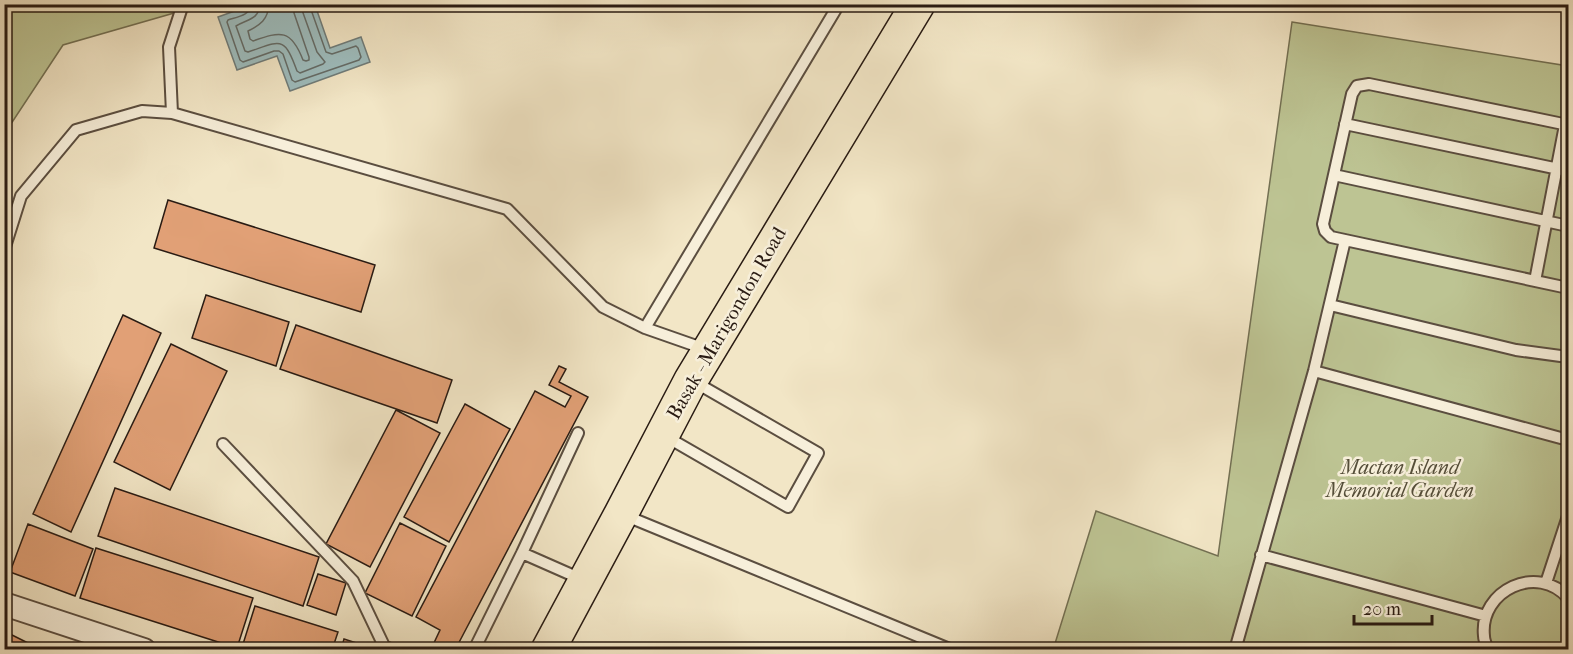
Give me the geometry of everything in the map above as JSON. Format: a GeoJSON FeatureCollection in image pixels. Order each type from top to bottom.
{"type":"FeatureCollection","features":[{"type":"Feature","properties":{"kind":"main road","name":"Basak - Marigondon Road"},"geometry":{"type":"LineString","coordinates":[[548,650],[691,380],[918,4]]}},
{"type":"Feature","properties":{"kind":"street"},"geometry":{"type":"LineString","coordinates":[[4,604],[144,650]]}},
{"type":"Feature","properties":{"kind":"lane"},"geometry":{"type":"LineString","coordinates":[[172,113],[169,47],[183,4]]}},
{"type":"Feature","properties":{"kind":"lane"},"geometry":{"type":"LineString","coordinates":[[645,328],[839,4]]}},
{"type":"Feature","properties":{"kind":"lane"},"geometry":{"type":"LineString","coordinates":[[1535,280],[1556,169],[1567,125],[1369,84],[1357,86],[1352,94],[1323,224],[1325,231],[1331,237],[1569,288]]}},
{"type":"Feature","properties":{"kind":"lane"},"geometry":{"type":"LineString","coordinates":[[4,250],[21,196],[76,130],[142,111],[172,113],[507,209],[603,307],[645,328],[709,350]]}},
{"type":"Feature","properties":{"kind":"lane"},"geometry":{"type":"LineString","coordinates":[[1345,124],[1569,171]]}},
{"type":"Feature","properties":{"kind":"lane"},"geometry":{"type":"LineString","coordinates":[[1334,175],[1569,226]]}},
{"type":"Feature","properties":{"kind":"lane"},"geometry":{"type":"LineString","coordinates":[[1235,650],[1314,371],[1345,240]]}},
{"type":"Feature","properties":{"kind":"lane"},"geometry":{"type":"LineString","coordinates":[[1330,305],[1516,350],[1569,357]]}},
{"type":"Feature","properties":{"kind":"lane"},"geometry":{"type":"LineString","coordinates":[[1314,371],[1569,440]]}},
{"type":"Feature","properties":{"kind":"lane"},"geometry":{"type":"LineString","coordinates":[[662,434],[788,507],[818,453],[691,380]]}},
{"type":"Feature","properties":{"kind":"lane"},"geometry":{"type":"LineString","coordinates":[[474,650],[578,433]]}},
{"type":"Feature","properties":{"kind":"lane"},"geometry":{"type":"LineString","coordinates":[[223,444],[352,581],[384,646],[392,650]]}},
{"type":"Feature","properties":{"kind":"lane"},"geometry":{"type":"LineString","coordinates":[[621,514],[952,650]]}},
{"type":"Feature","properties":{"kind":"lane"},"geometry":{"type":"LineString","coordinates":[[1545,583],[1569,516]]}},
{"type":"Feature","properties":{"kind":"lane"},"geometry":{"type":"LineString","coordinates":[[522,553],[584,581]]}},
{"type":"Feature","properties":{"kind":"lane"},"geometry":{"type":"LineString","coordinates":[[1262,555],[1486,616]]}},
{"type":"Feature","properties":{"kind":"lane"},"geometry":{"type":"LineString","coordinates":[[1488,650],[1484,636],[1486,616],[1495,600],[1509,588],[1527,582],[1545,583],[1563,592],[1569,598]]}},
{"type":"Feature","properties":{"kind":"green space"},"geometry":{"type":"Polygon","coordinates":[[[5,5],[202,5],[63,45],[5,133],[5,5]]]}},
{"type":"Feature","properties":{"kind":"green space","name":"Mactan Island Memorial Garden"},"geometry":{"type":"Polygon","coordinates":[[[1292,22],[1568,66],[1568,649],[1053,650],[1096,511],[1218,556],[1292,22]]]}},
{"type":"Feature","properties":{"kind":"water"},"geometry":{"type":"Polygon","coordinates":[[[254,4],[315,5],[330,48],[361,37],[370,62],[290,91],[277,56],[237,70],[218,17],[254,4]]]}},
{"type":"Feature","properties":{"kind":"building"},"geometry":{"type":"Polygon","coordinates":[[[168,200],[375,265],[361,312],[154,248],[168,200]]]}},
{"type":"Feature","properties":{"kind":"building"},"geometry":{"type":"Polygon","coordinates":[[[206,295],[289,322],[276,366],[192,338],[206,295]]]}},
{"type":"Feature","properties":{"kind":"building"},"geometry":{"type":"Polygon","coordinates":[[[123,315],[161,333],[71,532],[33,514],[123,315]]]}},
{"type":"Feature","properties":{"kind":"building"},"geometry":{"type":"Polygon","coordinates":[[[296,325],[452,380],[437,423],[280,369],[296,325]]]}},
{"type":"Feature","properties":{"kind":"building"},"geometry":{"type":"Polygon","coordinates":[[[171,344],[227,371],[170,490],[114,462],[171,344]]]}},
{"type":"Feature","properties":{"kind":"building"},"geometry":{"type":"Polygon","coordinates":[[[559,366],[566,369],[559,382],[588,397],[455,650],[441,650],[433,645],[440,630],[416,617],[535,391],[565,407],[571,396],[549,385],[559,366]]]}},
{"type":"Feature","properties":{"kind":"building"},"geometry":{"type":"Polygon","coordinates":[[[465,404],[510,429],[449,542],[404,517],[465,404]]]}},
{"type":"Feature","properties":{"kind":"building"},"geometry":{"type":"Polygon","coordinates":[[[396,410],[440,433],[370,567],[326,544],[396,410]]]}},
{"type":"Feature","properties":{"kind":"building"},"geometry":{"type":"Polygon","coordinates":[[[115,488],[319,557],[303,606],[98,536],[115,488]]]}},
{"type":"Feature","properties":{"kind":"building"},"geometry":{"type":"Polygon","coordinates":[[[400,523],[446,546],[412,616],[365,593],[400,523]]]}},
{"type":"Feature","properties":{"kind":"building"},"geometry":{"type":"Polygon","coordinates":[[[28,524],[93,549],[75,596],[10,572],[28,524]]]}},
{"type":"Feature","properties":{"kind":"building"},"geometry":{"type":"Polygon","coordinates":[[[96,548],[253,598],[237,648],[80,598],[96,548]]]}},
{"type":"Feature","properties":{"kind":"building"},"geometry":{"type":"Polygon","coordinates":[[[318,574],[346,583],[336,615],[307,605],[318,574]]]}},
{"type":"Feature","properties":{"kind":"building"},"geometry":{"type":"Polygon","coordinates":[[[255,606],[338,632],[332,650],[259,650],[243,644],[255,606]]]}},
{"type":"Feature","properties":{"kind":"building"},"geometry":{"type":"Polygon","coordinates":[[[4,631],[42,650],[4,650],[4,631]]]}},
{"type":"Feature","properties":{"kind":"building"},"geometry":{"type":"Polygon","coordinates":[[[344,639],[378,650],[341,650],[344,639]]]}}]}
